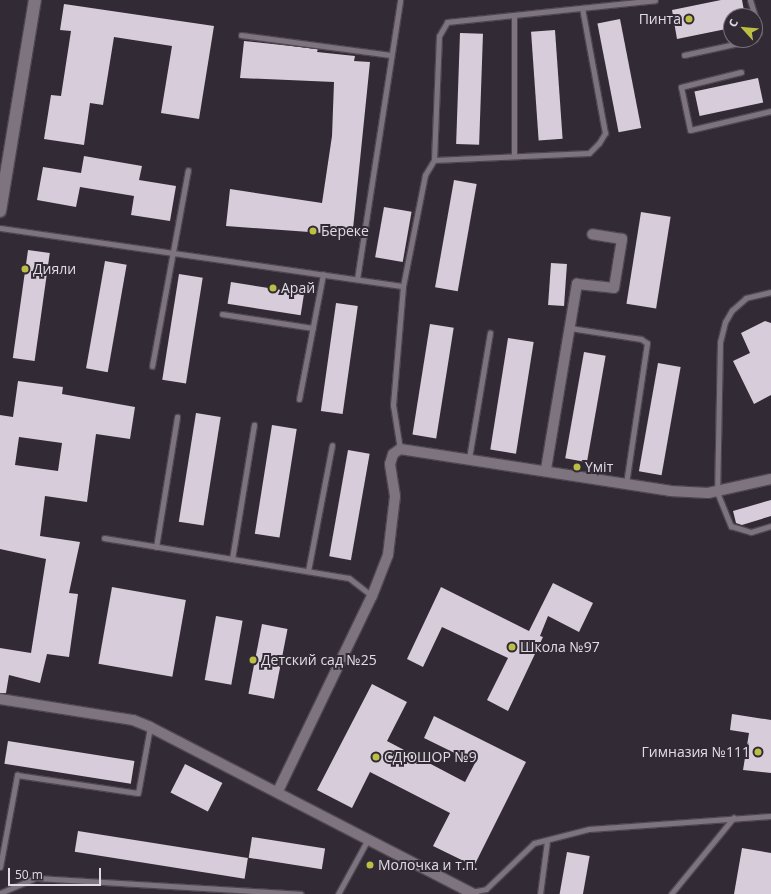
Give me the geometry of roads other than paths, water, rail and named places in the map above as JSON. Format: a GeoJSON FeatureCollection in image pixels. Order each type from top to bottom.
{"type":"FeatureCollection","features":[{"type":"Feature","properties":{"kind":"main road"},"geometry":{"type":"LineString","coordinates":[[0,211],[35,0]]}},
{"type":"Feature","properties":{"kind":"street"},"geometry":{"type":"LineString","coordinates":[[546,470],[577,284],[614,288],[622,239],[592,234]]}},
{"type":"Feature","properties":{"kind":"street"},"geometry":{"type":"LineString","coordinates":[[278,792],[372,596],[388,555],[395,496],[390,464],[393,454],[400,449],[469,458],[670,491],[717,492],[771,479]]}},
{"type":"Feature","properties":{"kind":"street"},"geometry":{"type":"LineString","coordinates":[[0,699],[133,720],[150,727],[471,893]]}},
{"type":"Feature","properties":{"kind":"lane"},"geometry":{"type":"LineString","coordinates":[[357,279],[400,0]]}},
{"type":"Feature","properties":{"kind":"lane"},"geometry":{"type":"LineString","coordinates":[[400,449],[393,405],[403,286],[425,175],[434,160],[442,28],[448,22],[655,0]]}},
{"type":"Feature","properties":{"kind":"lane"},"geometry":{"type":"LineString","coordinates":[[434,160],[588,153],[604,133],[582,8]]}},
{"type":"Feature","properties":{"kind":"lane"},"geometry":{"type":"LineString","coordinates":[[514,15],[514,156]]}},
{"type":"Feature","properties":{"kind":"lane"},"geometry":{"type":"LineString","coordinates":[[241,35],[391,55]]}},
{"type":"Feature","properties":{"kind":"lane"},"geometry":{"type":"LineString","coordinates":[[684,55],[723,46]]}},
{"type":"Feature","properties":{"kind":"lane"},"geometry":{"type":"LineString","coordinates":[[741,72],[681,87],[690,130],[771,111]]}},
{"type":"Feature","properties":{"kind":"lane"},"geometry":{"type":"LineString","coordinates":[[152,366],[188,170]]}},
{"type":"Feature","properties":{"kind":"lane"},"geometry":{"type":"LineString","coordinates":[[0,228],[403,286]]}},
{"type":"Feature","properties":{"kind":"lane"},"geometry":{"type":"LineString","coordinates":[[299,399],[323,274]]}},
{"type":"Feature","properties":{"kind":"lane"},"geometry":{"type":"LineString","coordinates":[[771,292],[746,298],[732,310],[725,322],[720,342],[717,492],[731,526],[751,532],[771,526]]}},
{"type":"Feature","properties":{"kind":"lane"},"geometry":{"type":"LineString","coordinates":[[222,314],[313,328]]}},
{"type":"Feature","properties":{"kind":"lane"},"geometry":{"type":"LineString","coordinates":[[570,328],[641,339],[647,343],[626,484]]}},
{"type":"Feature","properties":{"kind":"lane"},"geometry":{"type":"LineString","coordinates":[[469,458],[490,333]]}},
{"type":"Feature","properties":{"kind":"lane"},"geometry":{"type":"LineString","coordinates":[[156,546],[177,418]]}},
{"type":"Feature","properties":{"kind":"lane"},"geometry":{"type":"LineString","coordinates":[[232,559],[254,425]]}},
{"type":"Feature","properties":{"kind":"lane"},"geometry":{"type":"LineString","coordinates":[[308,571],[332,445]]}},
{"type":"Feature","properties":{"kind":"lane"},"geometry":{"type":"LineString","coordinates":[[104,538],[349,578],[372,596]]}},
{"type":"Feature","properties":{"kind":"lane"},"geometry":{"type":"LineString","coordinates":[[0,867],[17,775],[138,793],[150,727]]}},
{"type":"Feature","properties":{"kind":"lane"},"geometry":{"type":"LineString","coordinates":[[471,893],[486,889],[534,843],[547,841],[589,829],[734,817],[771,816]]}},
{"type":"Feature","properties":{"kind":"lane"},"geometry":{"type":"LineString","coordinates":[[671,894],[734,817]]}},
{"type":"Feature","properties":{"kind":"lane"},"geometry":{"type":"LineString","coordinates":[[338,894],[368,839]]}},
{"type":"Feature","properties":{"kind":"lane"},"geometry":{"type":"LineString","coordinates":[[540,894],[547,841]]}},
{"type":"Feature","properties":{"kind":"lane"},"geometry":{"type":"LineString","coordinates":[[0,893],[35,878],[301,894]]}},
{"type":"Feature","properties":{"kind":"place","name":"Пинта"},"geometry":{"type":"Point","coordinates":[689,19]}},
{"type":"Feature","properties":{"kind":"place","name":"Береке"},"geometry":{"type":"Point","coordinates":[313,231]}},
{"type":"Feature","properties":{"kind":"place","name":"Дияли"},"geometry":{"type":"Point","coordinates":[25,269]}},
{"type":"Feature","properties":{"kind":"place","name":"Арай"},"geometry":{"type":"Point","coordinates":[273,288]}},
{"type":"Feature","properties":{"kind":"place","name":"Үміт"},"geometry":{"type":"Point","coordinates":[577,467]}},
{"type":"Feature","properties":{"kind":"place","name":"Школа №97"},"geometry":{"type":"Point","coordinates":[512,647]}},
{"type":"Feature","properties":{"kind":"place","name":"Детский сад №25"},"geometry":{"type":"Point","coordinates":[253,660]}},
{"type":"Feature","properties":{"kind":"place","name":"Гимназия №111"},"geometry":{"type":"Point","coordinates":[758,752]}},
{"type":"Feature","properties":{"kind":"place","name":"СДЮШОР №9"},"geometry":{"type":"Point","coordinates":[376,757]}},
{"type":"Feature","properties":{"kind":"place","name":"Молочка и т.п."},"geometry":{"type":"Point","coordinates":[370,865]}}]}
